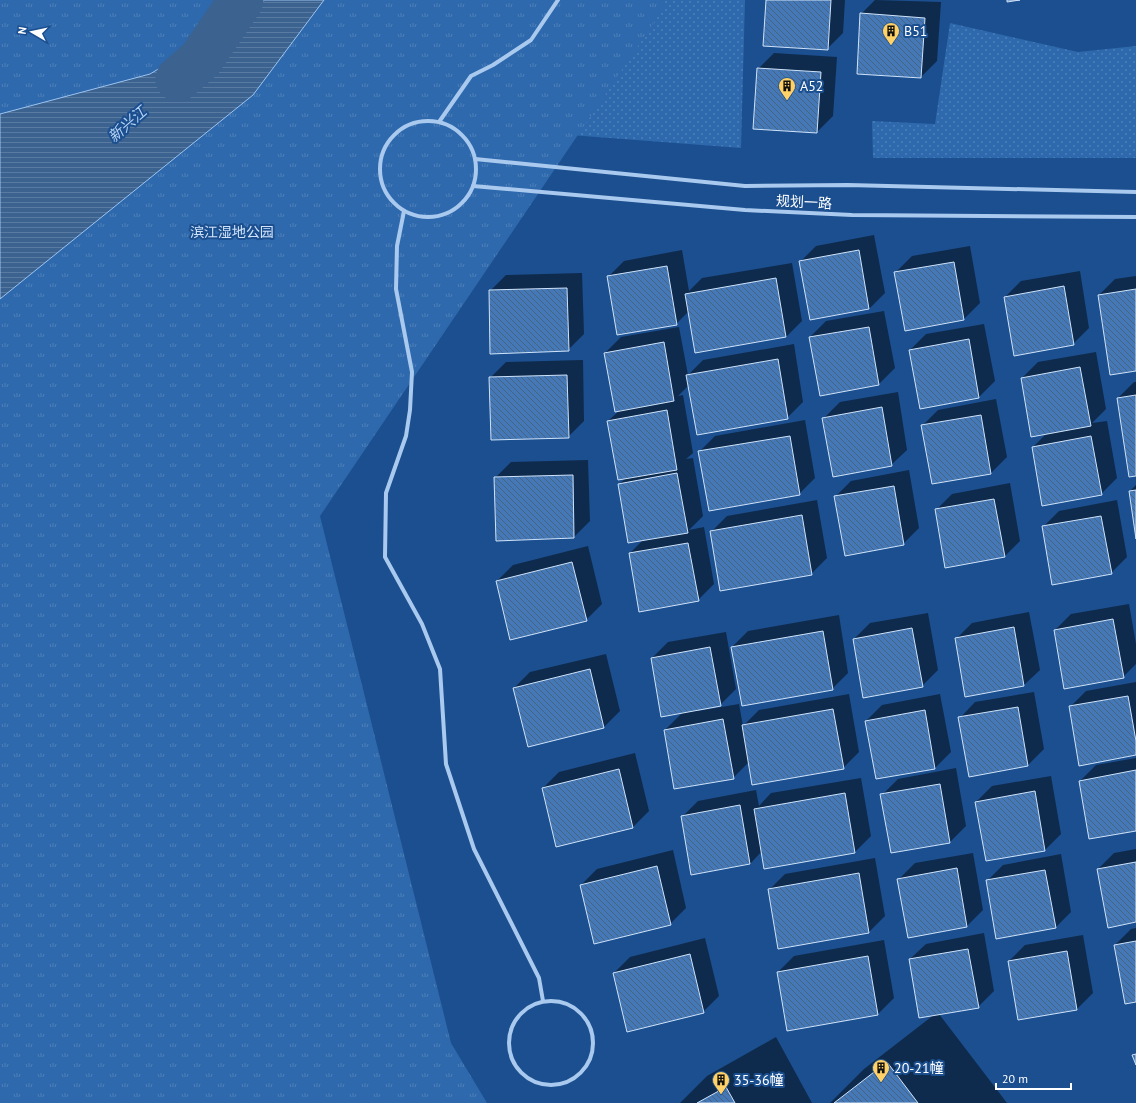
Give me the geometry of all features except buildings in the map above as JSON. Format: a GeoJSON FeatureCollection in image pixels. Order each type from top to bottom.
{"type":"FeatureCollection","features":[{"type":"Feature","properties":{"kind":"street"},"geometry":{"type":"LineString","coordinates":[[439,122],[471,76],[493,65],[531,40],[558,0]]}},
{"type":"Feature","properties":{"kind":"street"},"geometry":{"type":"LineString","coordinates":[[425,121],[439,122],[452,127],[462,135],[470,146],[475,159],[476,173],[466,198],[456,208],[444,214],[431,217],[417,216],[404,211],[385,191],[381,178],[380,165],[383,151],[390,139],[406,126],[425,121]]}},
{"type":"Feature","properties":{"kind":"street","name":"规划一路"},"geometry":{"type":"LineString","coordinates":[[475,159],[745,186],[848,184],[1136,192]]}},
{"type":"Feature","properties":{"kind":"street","name":"规划一路"},"geometry":{"type":"LineString","coordinates":[[472,186],[745,210],[852,215],[1136,217]]}},
{"type":"Feature","properties":{"kind":"street"},"geometry":{"type":"LineString","coordinates":[[404,211],[397,246],[396,289],[412,372],[410,410],[406,436],[386,493],[385,557],[422,624],[440,669],[446,764],[474,849],[539,978],[543,1001]]}},
{"type":"Feature","properties":{"kind":"street"},"geometry":{"type":"LineString","coordinates":[[555,1000],[567,1003],[578,1009],[586,1018],[592,1035],[592,1053],[588,1064],[580,1074],[570,1081],[559,1085],[546,1085],[535,1082],[524,1076],[516,1068],[510,1056],[510,1032],[514,1021],[522,1012],[532,1005],[543,1001],[555,1000]]}},
{"type":"Feature","properties":{"kind":"green space","name":"滨江湿地公园"},"geometry":{"type":"Polygon","coordinates":[[[0,0],[666,0],[659,15],[320,516],[451,1043],[487,1103],[0,1103],[0,0]]]}},
{"type":"Feature","properties":{"kind":"green space"},"geometry":{"type":"Polygon","coordinates":[[[575,0],[745,0],[741,148],[477,128],[575,0]]]}},
{"type":"Feature","properties":{"kind":"green space"},"geometry":{"type":"Polygon","coordinates":[[[950,23],[1078,52],[1136,46],[1136,158],[873,158],[872,121],[935,124],[950,23]]]}},
{"type":"Feature","properties":{"kind":"water"},"geometry":{"type":"Polygon","coordinates":[[[264,0],[324,0],[253,95],[0,299],[0,114],[150,74],[257,10],[264,0]]]}},
{"type":"Feature","properties":{"kind":"waterway","name":"新兴江"},"geometry":{"type":"LineString","coordinates":[[178,79],[201,59],[241,0]]}},
{"type":"Feature","properties":{"kind":"place","name":"B51"},"geometry":{"type":"Point","coordinates":[891,46]}},
{"type":"Feature","properties":{"kind":"place","name":"A52"},"geometry":{"type":"Point","coordinates":[787,101]}},
{"type":"Feature","properties":{"kind":"place","name":"20-21幢"},"geometry":{"type":"Point","coordinates":[881,1083]}},
{"type":"Feature","properties":{"kind":"place","name":"35-36幢"},"geometry":{"type":"Point","coordinates":[721,1095]}}]}
